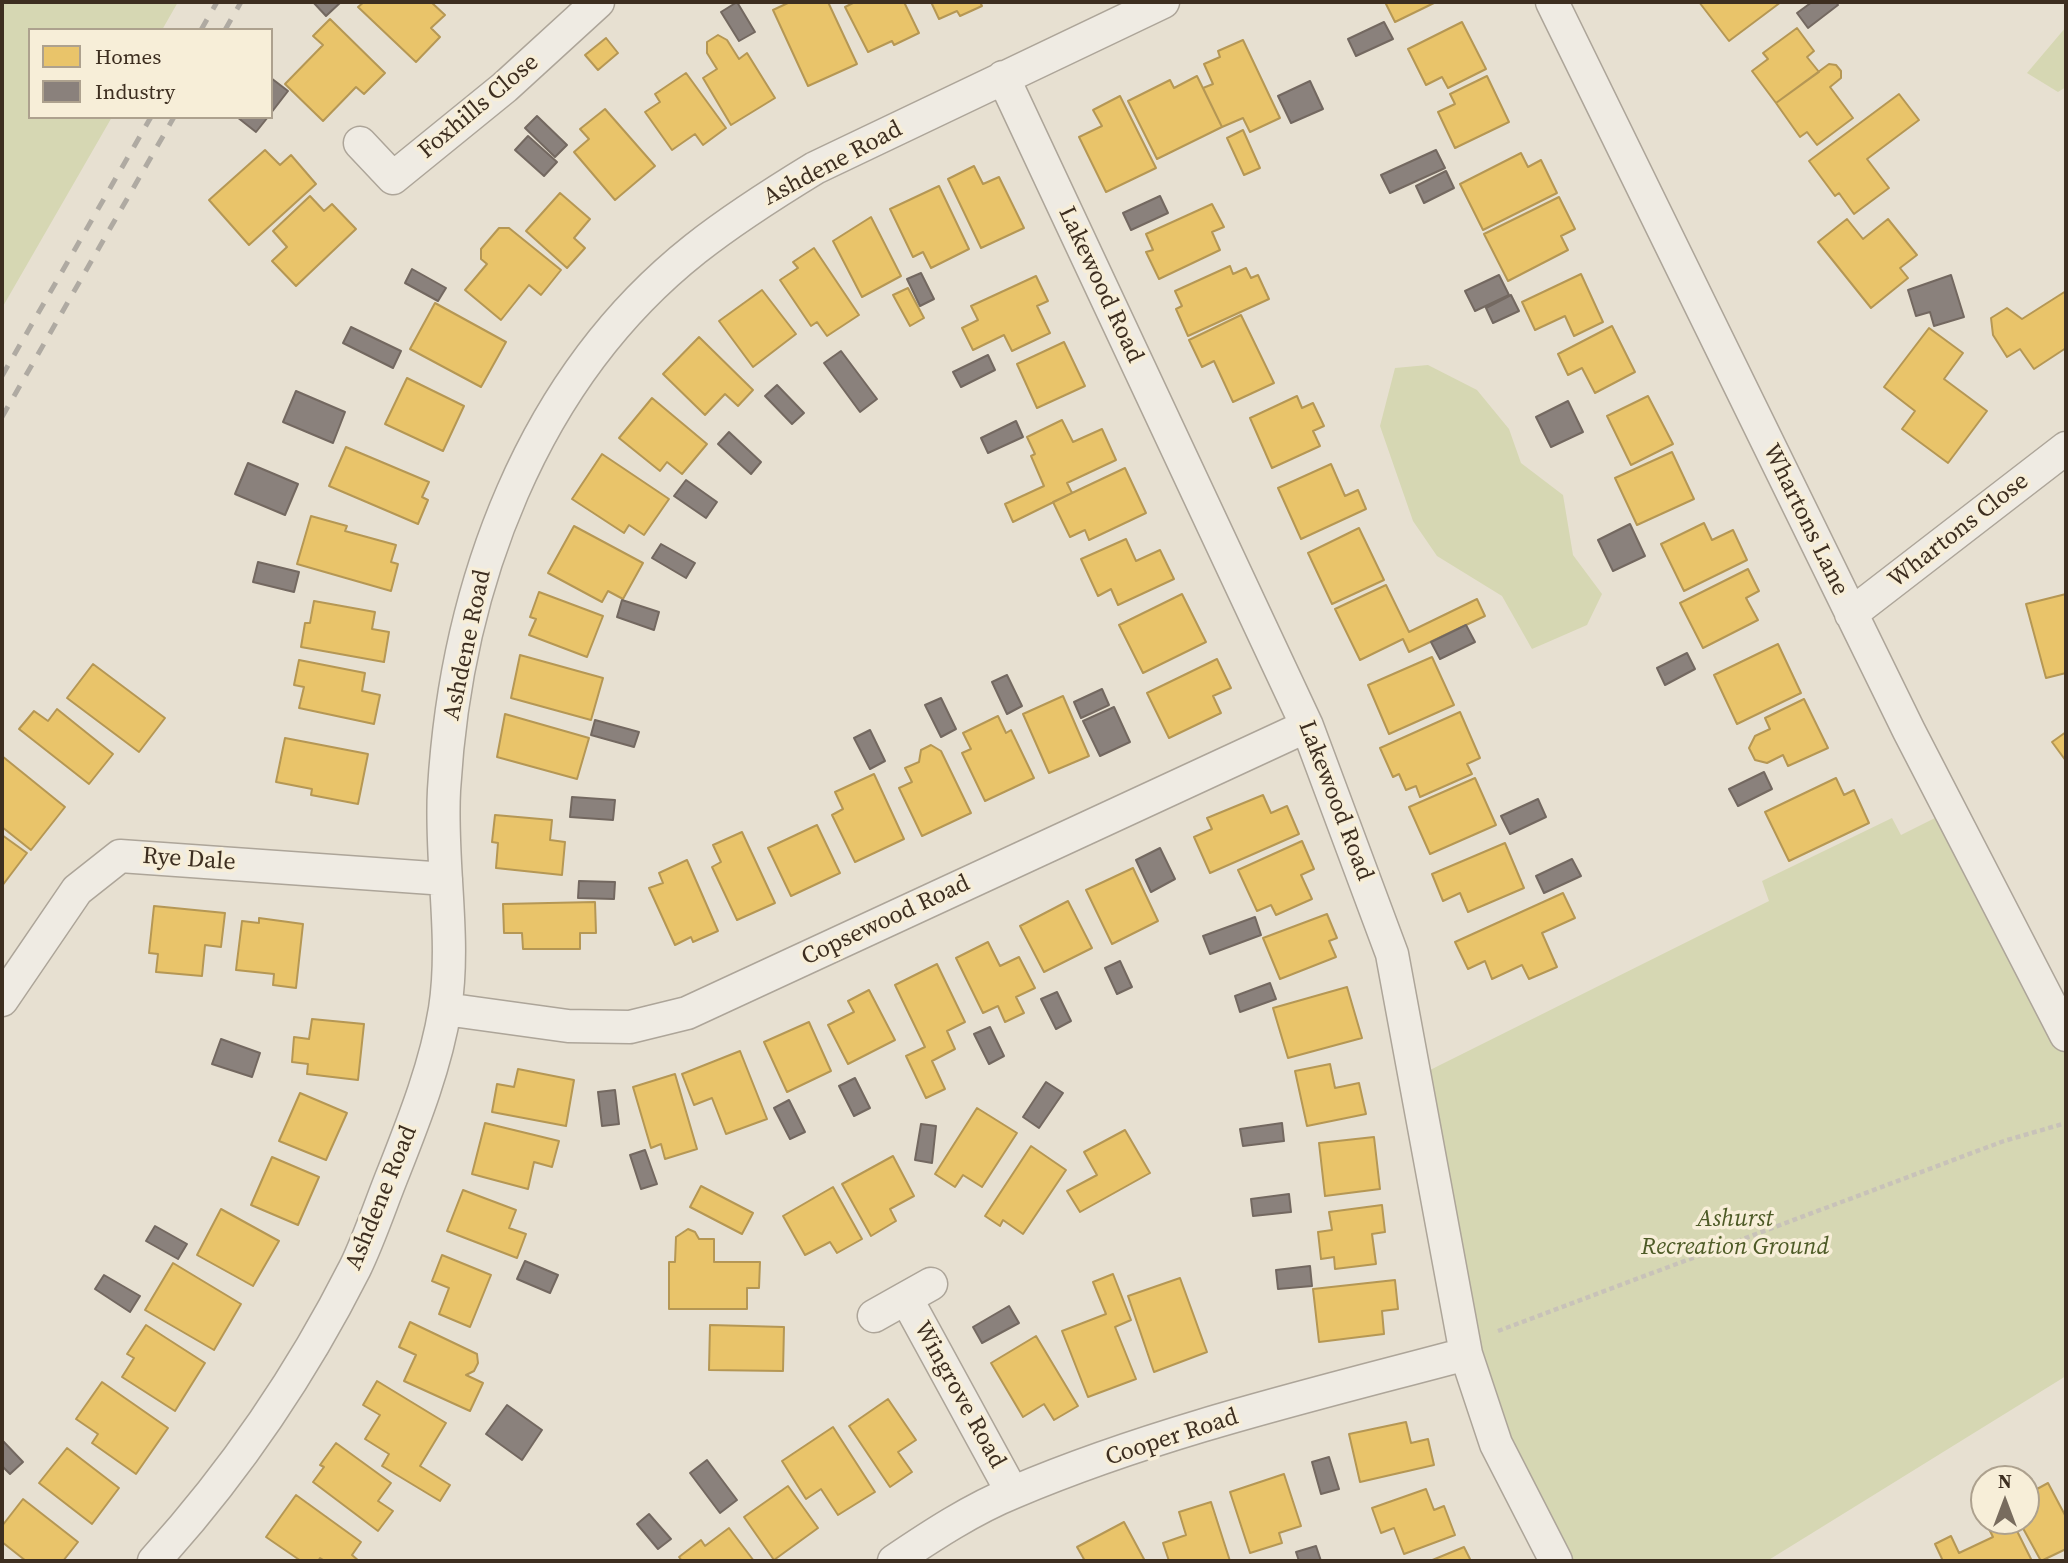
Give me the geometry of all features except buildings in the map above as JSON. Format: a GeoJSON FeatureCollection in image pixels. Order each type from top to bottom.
{"type":"FeatureCollection","features":[{"type":"Feature","properties":{"kind":"street","name":"Foxhills Close"},"geometry":{"type":"LineString","coordinates":[[360,143],[393,178],[505,87],[598,2]]}},
{"type":"Feature","properties":{"kind":"street","name":"Ashdene Road"},"geometry":{"type":"LineString","coordinates":[[155,1561],[235,1461],[285,1391],[357,1264],[414,1121],[444,1009],[448,972],[444,796],[460,659],[483,567],[518,473],[572,381],[618,323],[670,271],[722,229],[816,168],[1163,2]]}},
{"type":"Feature","properties":{"kind":"street","name":"Whartons Lane"},"geometry":{"type":"LineString","coordinates":[[1552,2],[1851,614],[2066,1035]]}},
{"type":"Feature","properties":{"kind":"street","name":"Lakewood Road"},"geometry":{"type":"LineString","coordinates":[[1003,77],[1307,726],[1392,954],[1466,1348],[1496,1444],[1556,1561]]}},
{"type":"Feature","properties":{"kind":"street","name":"Whartons Close"},"geometry":{"type":"LineString","coordinates":[[1851,614],[2066,448]]}},
{"type":"Feature","properties":{"kind":"street","name":"Copsewood Road"},"geometry":{"type":"LineString","coordinates":[[444,1009],[568,1026],[630,1027],[687,1013],[1307,726]]}},
{"type":"Feature","properties":{"kind":"street","name":"Rye Dale"},"geometry":{"type":"LineString","coordinates":[[2,1000],[77,890],[120,856],[446,879]]}},
{"type":"Feature","properties":{"kind":"street","name":"Wingrove Road"},"geometry":{"type":"LineString","coordinates":[[874,1316],[918,1291],[1012,1492]]}},
{"type":"Feature","properties":{"kind":"street","name":"Cooper Road"},"geometry":{"type":"LineString","coordinates":[[894,1561],[1012,1492],[1182,1433],[1466,1348]]}},
{"type":"Feature","properties":{"kind":"path"},"geometry":{"type":"LineString","coordinates":[[1466,1348],[2004,1141],[2066,1123]]}},
{"type":"Feature","properties":{"kind":"green space"},"geometry":{"type":"Polygon","coordinates":[[[2,2],[178,2],[163,28],[28,28],[28,119],[111,119],[2,308],[2,2]]]}},
{"type":"Feature","properties":{"kind":"green space"},"geometry":{"type":"Polygon","coordinates":[[[2066,27],[2066,87],[2058,92],[2027,73],[2066,27]]]}},
{"type":"Feature","properties":{"kind":"green space"},"geometry":{"type":"Polygon","coordinates":[[[1428,365],[1477,390],[1509,429],[1521,463],[1563,495],[1573,555],[1602,594],[1587,625],[1532,649],[1502,596],[1437,556],[1413,521],[1380,426],[1395,368],[1428,365]]]}},
{"type":"Feature","properties":{"kind":"green space","name":"Ashurst Recreation Ground"},"geometry":{"type":"Polygon","coordinates":[[[1949,811],[2066,1035],[2066,1376],[1767,1561],[1556,1561],[1496,1444],[1416,1077],[1769,901],[1762,881],[1892,818],[1901,835],[1949,811]]]}},
{"type":"Feature","properties":{"kind":"railway"},"geometry":{"type":"LineString","coordinates":[[202,28],[217,2]]}},
{"type":"Feature","properties":{"kind":"railway"},"geometry":{"type":"LineString","coordinates":[[226,28],[241,2]]}},
{"type":"Feature","properties":{"kind":"railway"},"geometry":{"type":"LineString","coordinates":[[2,376],[150,119]]}},
{"type":"Feature","properties":{"kind":"railway"},"geometry":{"type":"LineString","coordinates":[[2,417],[173,119]]}}]}
